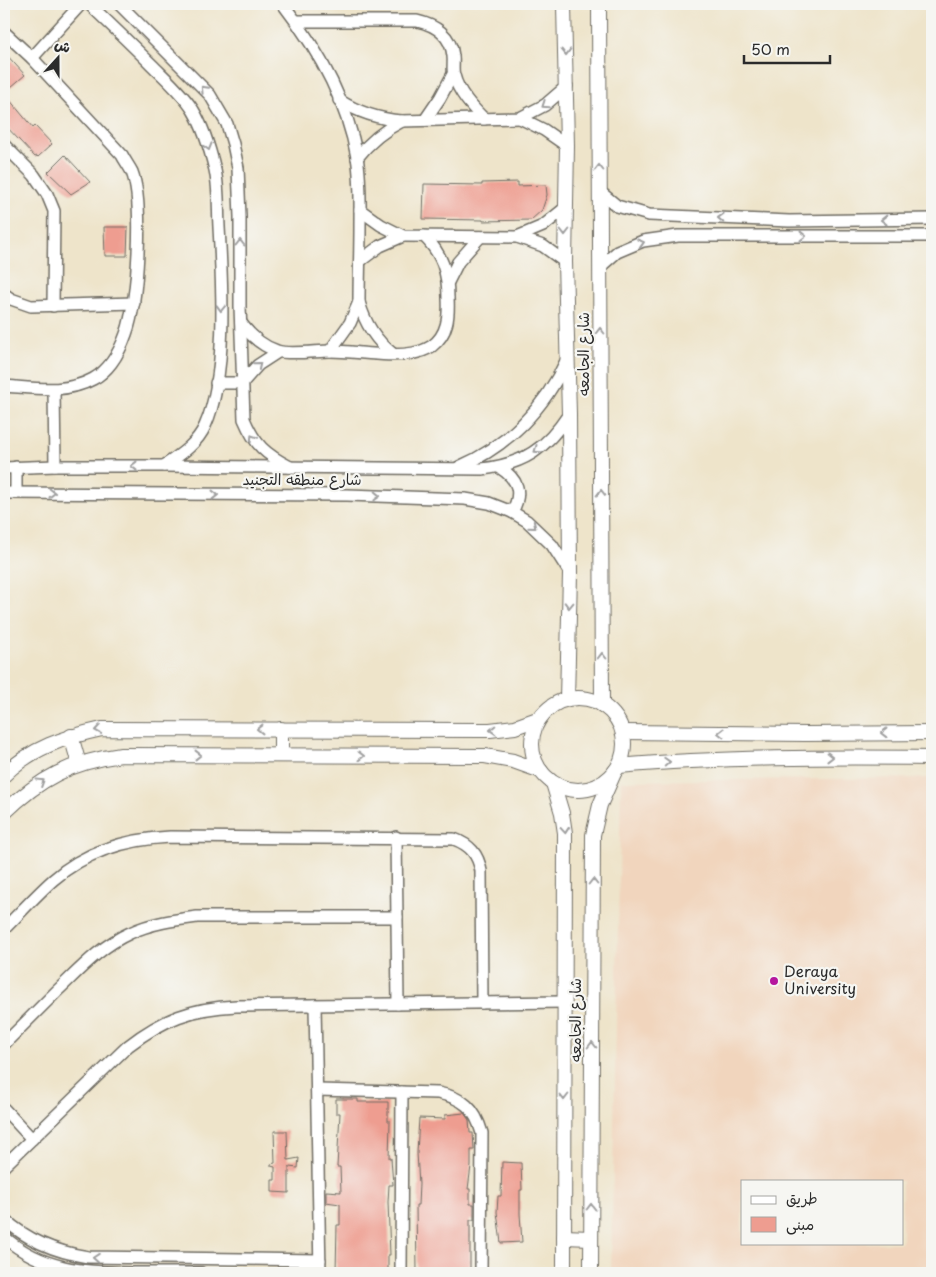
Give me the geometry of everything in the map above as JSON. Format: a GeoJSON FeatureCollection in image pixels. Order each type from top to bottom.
{"type":"FeatureCollection","features":[{"type":"Feature","properties":{"kind":"street"},"geometry":{"type":"LineString","coordinates":[[32,58],[82,4]]}},
{"type":"Feature","properties":{"kind":"street"},"geometry":{"type":"LineString","coordinates":[[89,4],[178,91],[192,109],[204,133],[216,172],[222,284],[216,383],[204,429],[182,454],[164,466]]}},
{"type":"Feature","properties":{"kind":"street"},"geometry":{"type":"LineString","coordinates":[[284,4],[313,46],[350,128],[357,158],[360,184],[359,302],[362,314],[374,337],[393,354]]}},
{"type":"Feature","properties":{"kind":"street","name":"شارع الجامعه"},"geometry":{"type":"LineString","coordinates":[[564,4],[567,86],[564,209],[569,414],[570,574],[567,700]]}},
{"type":"Feature","properties":{"kind":"street","name":"شارع الجامعه"},"geometry":{"type":"LineString","coordinates":[[598,4],[602,705]]}},
{"type":"Feature","properties":{"kind":"street"},"geometry":{"type":"LineString","coordinates":[[122,6],[210,95],[227,124],[238,168],[244,419],[250,434],[258,446],[271,457],[291,468]]}},
{"type":"Feature","properties":{"kind":"street"},"geometry":{"type":"LineString","coordinates":[[297,21],[417,21],[427,23],[441,31],[450,44],[453,54],[453,74],[466,98],[484,119]]}},
{"type":"Feature","properties":{"kind":"street"},"geometry":{"type":"LineString","coordinates":[[4,32],[32,58],[122,155],[132,172],[138,204],[139,239],[134,303],[127,333],[108,368],[94,379],[78,385],[54,390],[4,386]]}},
{"type":"Feature","properties":{"kind":"street"},"geometry":{"type":"LineString","coordinates":[[136,50],[150,35]]}},
{"type":"Feature","properties":{"kind":"street"},"geometry":{"type":"LineString","coordinates":[[425,120],[453,74]]}},
{"type":"Feature","properties":{"kind":"street"},"geometry":{"type":"LineString","coordinates":[[339,100],[369,115],[402,121],[520,118],[545,105],[567,86]]}},
{"type":"Feature","properties":{"kind":"street"},"geometry":{"type":"LineString","coordinates":[[520,118],[544,130],[567,146]]}},
{"type":"Feature","properties":{"kind":"street"},"geometry":{"type":"LineString","coordinates":[[357,158],[373,140],[402,121]]}},
{"type":"Feature","properties":{"kind":"street"},"geometry":{"type":"LineString","coordinates":[[4,145],[34,175],[47,194],[54,211],[54,306]]}},
{"type":"Feature","properties":{"kind":"street"},"geometry":{"type":"LineString","coordinates":[[599,191],[617,206],[649,216],[790,221],[932,219]]}},
{"type":"Feature","properties":{"kind":"street"},"geometry":{"type":"LineString","coordinates":[[517,237],[542,226],[564,209]]}},
{"type":"Feature","properties":{"kind":"street"},"geometry":{"type":"LineString","coordinates":[[360,210],[381,225],[404,236]]}},
{"type":"Feature","properties":{"kind":"street"},"geometry":{"type":"LineString","coordinates":[[360,260],[380,246],[404,236],[480,236],[517,237],[543,246],[565,262]]}},
{"type":"Feature","properties":{"kind":"street"},"geometry":{"type":"LineString","coordinates":[[216,383],[242,383],[258,365],[278,352],[330,351],[393,354],[423,351],[438,340],[447,324],[448,282],[441,257],[424,236]]}},
{"type":"Feature","properties":{"kind":"street"},"geometry":{"type":"LineString","coordinates":[[448,282],[458,262],[480,236]]}},
{"type":"Feature","properties":{"kind":"street"},"geometry":{"type":"LineString","coordinates":[[600,267],[617,252],[644,241],[678,236],[932,236]]}},
{"type":"Feature","properties":{"kind":"street"},"geometry":{"type":"LineString","coordinates":[[221,264],[240,264]]}},
{"type":"Feature","properties":{"kind":"street"},"geometry":{"type":"LineString","coordinates":[[4,294],[11,299],[31,306],[134,303]]}},
{"type":"Feature","properties":{"kind":"street"},"geometry":{"type":"LineString","coordinates":[[330,351],[344,333],[359,302]]}},
{"type":"Feature","properties":{"kind":"street"},"geometry":{"type":"LineString","coordinates":[[241,323],[258,340],[278,352]]}},
{"type":"Feature","properties":{"kind":"street"},"geometry":{"type":"LineString","coordinates":[[455,469],[498,446],[523,425],[549,394],[568,358]]}},
{"type":"Feature","properties":{"kind":"street"},"geometry":{"type":"LineString","coordinates":[[54,390],[55,466]]}},
{"type":"Feature","properties":{"kind":"street","name":"شارع منطقه التجنيد"},"geometry":{"type":"LineString","coordinates":[[4,468],[164,466],[482,469],[499,467],[521,460],[540,448],[557,433],[569,414]]}},
{"type":"Feature","properties":{"kind":"street"},"geometry":{"type":"LineString","coordinates":[[499,467],[510,475],[517,486],[518,498],[512,512]]}},
{"type":"Feature","properties":{"kind":"street"},"geometry":{"type":"LineString","coordinates":[[16,468],[16,493]]}},
{"type":"Feature","properties":{"kind":"street","name":"شارع منطقه التجنيد"},"geometry":{"type":"LineString","coordinates":[[4,493],[346,495],[465,499],[489,503],[512,512],[527,521],[552,545],[570,574]]}},
{"type":"Feature","properties":{"kind":"street"},"geometry":{"type":"LineString","coordinates":[[585,699],[602,705],[615,716],[623,732],[624,750],[617,769],[607,780],[598,786],[586,789],[564,788],[553,783],[541,771],[535,761],[532,750],[532,739],[540,718],[552,707],[567,700],[585,699]]}},
{"type":"Feature","properties":{"kind":"street"},"geometry":{"type":"LineString","coordinates":[[4,775],[28,755],[48,744],[70,736],[102,729],[490,730],[515,727],[540,718]]}},
{"type":"Feature","properties":{"kind":"street"},"geometry":{"type":"LineString","coordinates":[[281,729],[281,755]]}},
{"type":"Feature","properties":{"kind":"street"},"geometry":{"type":"LineString","coordinates":[[623,732],[932,733]]}},
{"type":"Feature","properties":{"kind":"street"},"geometry":{"type":"LineString","coordinates":[[70,736],[79,764]]}},
{"type":"Feature","properties":{"kind":"street"},"geometry":{"type":"LineString","coordinates":[[4,813],[29,790],[44,780],[79,764],[100,758],[122,755],[485,756],[513,761],[541,771]]}},
{"type":"Feature","properties":{"kind":"street"},"geometry":{"type":"LineString","coordinates":[[617,769],[674,762],[807,757],[929,760]]}},
{"type":"Feature","properties":{"kind":"street","name":"شارع الجامعه"},"geometry":{"type":"LineString","coordinates":[[591,1273],[593,835],[600,805],[617,769]]}},
{"type":"Feature","properties":{"kind":"street","name":"شارع الجامعه"},"geometry":{"type":"LineString","coordinates":[[553,783],[562,813],[565,833],[564,1273]]}},
{"type":"Feature","properties":{"kind":"street"},"geometry":{"type":"LineString","coordinates":[[4,929],[53,880],[67,869],[98,852],[134,841],[180,837],[454,839],[469,846],[479,860],[481,871],[482,1003]]}},
{"type":"Feature","properties":{"kind":"street"},"geometry":{"type":"LineString","coordinates":[[396,838],[398,1004]]}},
{"type":"Feature","properties":{"kind":"street"},"geometry":{"type":"LineString","coordinates":[[4,1044],[92,956],[131,932],[152,924],[197,917],[397,917]]}},
{"type":"Feature","properties":{"kind":"street"},"geometry":{"type":"LineString","coordinates":[[4,1166],[128,1046],[167,1020],[189,1012],[212,1007],[565,1002]]}},
{"type":"Feature","properties":{"kind":"street"},"geometry":{"type":"LineString","coordinates":[[315,1005],[320,1273]]}},
{"type":"Feature","properties":{"kind":"street"},"geometry":{"type":"LineString","coordinates":[[317,1090],[438,1094],[451,1096],[467,1106],[479,1120],[482,1133],[481,1273]]}},
{"type":"Feature","properties":{"kind":"street"},"geometry":{"type":"LineString","coordinates":[[401,1273],[402,1092]]}},
{"type":"Feature","properties":{"kind":"street"},"geometry":{"type":"LineString","coordinates":[[4,1108],[32,1139]]}},
{"type":"Feature","properties":{"kind":"street"},"geometry":{"type":"LineString","coordinates":[[4,1219],[37,1242],[62,1252],[88,1257],[320,1260]]}},
{"type":"Feature","properties":{"kind":"street"},"geometry":{"type":"LineString","coordinates":[[4,1237],[30,1255],[72,1270],[201,1273]]}},
{"type":"Feature","properties":{"kind":"street"},"geometry":{"type":"LineString","coordinates":[[564,1237],[591,1238]]}},
{"type":"Feature","properties":{"kind":"shaded area","name":"Deraya University"},"geometry":{"type":"Polygon","coordinates":[[[932,778],[932,1273],[611,1273],[621,781],[932,778]]]}},
{"type":"Feature","properties":{"kind":"building"},"geometry":{"type":"Polygon","coordinates":[[[4,52],[25,75],[4,93],[4,52]]]}},
{"type":"Feature","properties":{"kind":"building"},"geometry":{"type":"Polygon","coordinates":[[[4,93],[33,128],[35,126],[52,144],[38,157],[35,157],[4,124],[8,120],[4,115],[4,93]]]}},
{"type":"Feature","properties":{"kind":"building"},"geometry":{"type":"Polygon","coordinates":[[[65,155],[90,182],[71,194],[48,172],[65,155]]]}},
{"type":"Feature","properties":{"kind":"building"},"geometry":{"type":"Polygon","coordinates":[[[518,182],[518,186],[546,185],[547,195],[542,210],[531,220],[423,219],[424,184],[482,185],[482,183],[518,182]]]}},
{"type":"Feature","properties":{"kind":"building"},"geometry":{"type":"Polygon","coordinates":[[[104,227],[128,227],[127,256],[105,256],[104,227]]]}},
{"type":"Feature","properties":{"kind":"building"},"geometry":{"type":"Polygon","coordinates":[[[336,1099],[358,1099],[358,1102],[388,1102],[388,1121],[390,1121],[389,1158],[391,1158],[393,1185],[389,1185],[388,1202],[390,1255],[388,1255],[388,1273],[336,1271],[337,1225],[340,1225],[340,1204],[326,1202],[326,1191],[341,1192],[340,1167],[337,1167],[340,1113],[336,1113],[336,1099]]]}},
{"type":"Feature","properties":{"kind":"building"},"geometry":{"type":"Polygon","coordinates":[[[464,1113],[469,1120],[470,1133],[473,1133],[474,1150],[471,1150],[468,1189],[470,1189],[470,1204],[474,1204],[474,1220],[470,1220],[470,1273],[417,1272],[416,1205],[418,1205],[419,1184],[417,1153],[419,1118],[445,1119],[445,1115],[464,1113]]]}},
{"type":"Feature","properties":{"kind":"building"},"geometry":{"type":"Polygon","coordinates":[[[274,1131],[287,1131],[288,1160],[299,1158],[298,1168],[289,1167],[289,1193],[272,1192],[272,1180],[275,1180],[275,1167],[271,1166],[271,1164],[275,1163],[274,1131]]]}},
{"type":"Feature","properties":{"kind":"building"},"geometry":{"type":"Polygon","coordinates":[[[502,1162],[521,1163],[522,1190],[520,1190],[520,1214],[522,1242],[501,1243],[497,1212],[498,1196],[501,1196],[502,1162]]]}},
{"type":"Feature","properties":{"kind":"place","name":"Deraya University"},"geometry":{"type":"Point","coordinates":[774,981]}}]}
